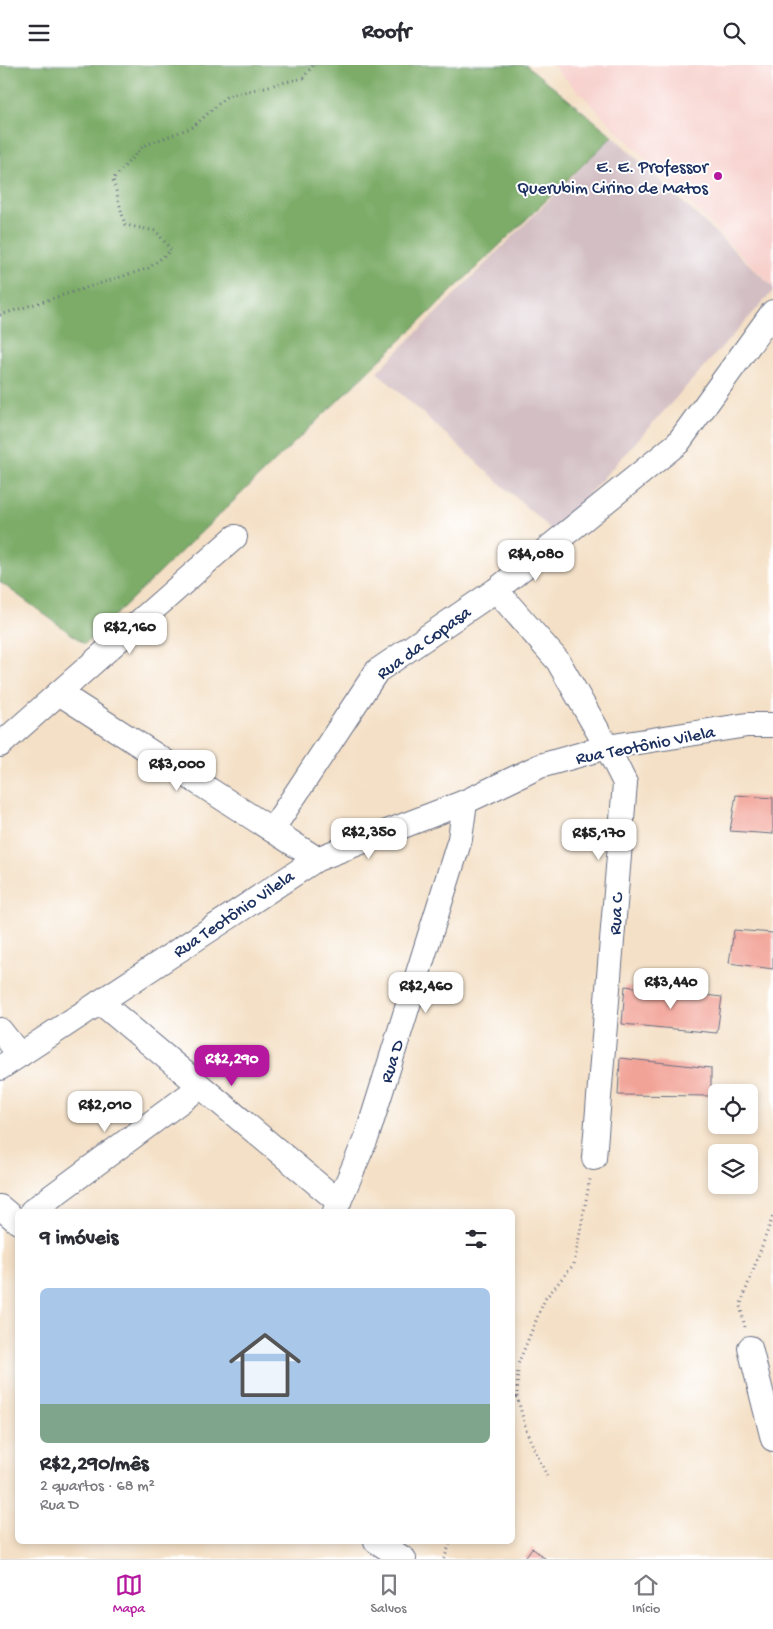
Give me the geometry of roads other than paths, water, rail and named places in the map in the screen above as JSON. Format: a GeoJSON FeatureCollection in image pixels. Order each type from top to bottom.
{"type":"FeatureCollection","features":[{"type":"Feature","properties":{"kind":"street","name":"Rua da Copasa"},"geometry":{"type":"LineString","coordinates":[[272,830],[377,671],[496,590],[678,443],[773,312]]}},
{"type":"Feature","properties":{"kind":"street"},"geometry":{"type":"LineString","coordinates":[[0,745],[235,537]]}},
{"type":"Feature","properties":{"kind":"street","name":"Rua C"},"geometry":{"type":"LineString","coordinates":[[496,590],[558,661],[608,747],[625,783],[594,1158]]}},
{"type":"Feature","properties":{"kind":"street"},"geometry":{"type":"LineString","coordinates":[[59,693],[317,859]]}},
{"type":"Feature","properties":{"kind":"street","name":"Rua Teotônio Vilela"},"geometry":{"type":"LineString","coordinates":[[0,1068],[317,859],[465,803],[540,766],[608,747],[747,725],[773,725]]}},
{"type":"Feature","properties":{"kind":"street","name":"Rua D"},"geometry":{"type":"LineString","coordinates":[[100,1002],[337,1207],[368,1136],[460,839],[465,803]]}},
{"type":"Feature","properties":{"kind":"street"},"geometry":{"type":"LineString","coordinates":[[0,1030],[20,1055]]}},
{"type":"Feature","properties":{"kind":"street"},"geometry":{"type":"LineString","coordinates":[[35,1209],[200,1087]]}},
{"type":"Feature","properties":{"kind":"street"},"geometry":{"type":"LineString","coordinates":[[0,1207],[15,1220]]}},
{"type":"Feature","properties":{"kind":"street"},"geometry":{"type":"LineString","coordinates":[[750,1348],[773,1439]]}},
{"type":"Feature","properties":{"kind":"street"},"geometry":{"type":"LineString","coordinates":[[381,1544],[404,1559]]}},
{"type":"Feature","properties":{"kind":"place","name":"E. E. Professor Querubim Cirino de Matos"},"geometry":{"type":"Point","coordinates":[718,176]}}]}
